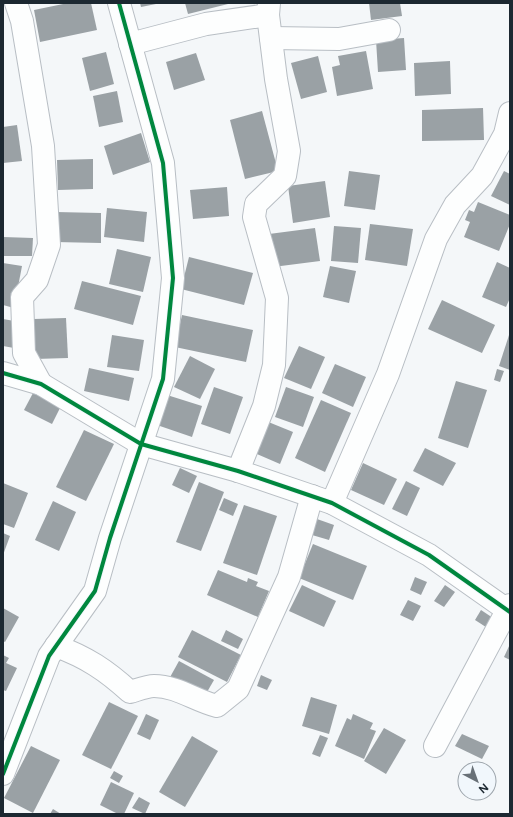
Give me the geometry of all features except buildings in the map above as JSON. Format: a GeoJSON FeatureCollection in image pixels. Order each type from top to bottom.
{"type":"FeatureCollection","features":[{"type":"Feature","properties":{"kind":"street"},"geometry":{"type":"LineString","coordinates":[[16,3],[22,21],[44,154],[49,245],[37,280],[22,297],[24,353],[42,384]]}},
{"type":"Feature","properties":{"kind":"street"},"geometry":{"type":"LineString","coordinates":[[3,774],[49,656],[95,591],[163,379],[173,278],[163,163],[119,3]]}},
{"type":"Feature","properties":{"kind":"street"},"geometry":{"type":"LineString","coordinates":[[130,44],[268,9],[276,79],[289,151],[284,176],[256,204],[254,217],[277,298],[274,365],[264,406],[238,471]]}},
{"type":"Feature","properties":{"kind":"street"},"geometry":{"type":"LineString","coordinates":[[271,38],[339,39],[389,30]]}},
{"type":"Feature","properties":{"kind":"street"},"geometry":{"type":"LineString","coordinates":[[56,646],[71,651],[104,669],[130,692],[154,686],[181,691],[200,702],[217,706],[238,689],[322,500],[388,374],[436,239],[454,205],[482,176],[505,134],[510,113]]}},
{"type":"Feature","properties":{"kind":"street"},"geometry":{"type":"LineString","coordinates":[[3,373],[42,384],[141,444],[238,471],[322,500],[429,555],[509,609],[435,746]]}},
{"type":"Feature","properties":{"kind":"cycle path"},"geometry":{"type":"LineString","coordinates":[[3,774],[49,656],[95,591],[110,538],[163,379],[173,278],[163,163],[119,3]]}},
{"type":"Feature","properties":{"kind":"cycle path"},"geometry":{"type":"LineString","coordinates":[[3,373],[41,384],[141,444],[238,471],[332,503],[429,555],[510,612]]}}]}
